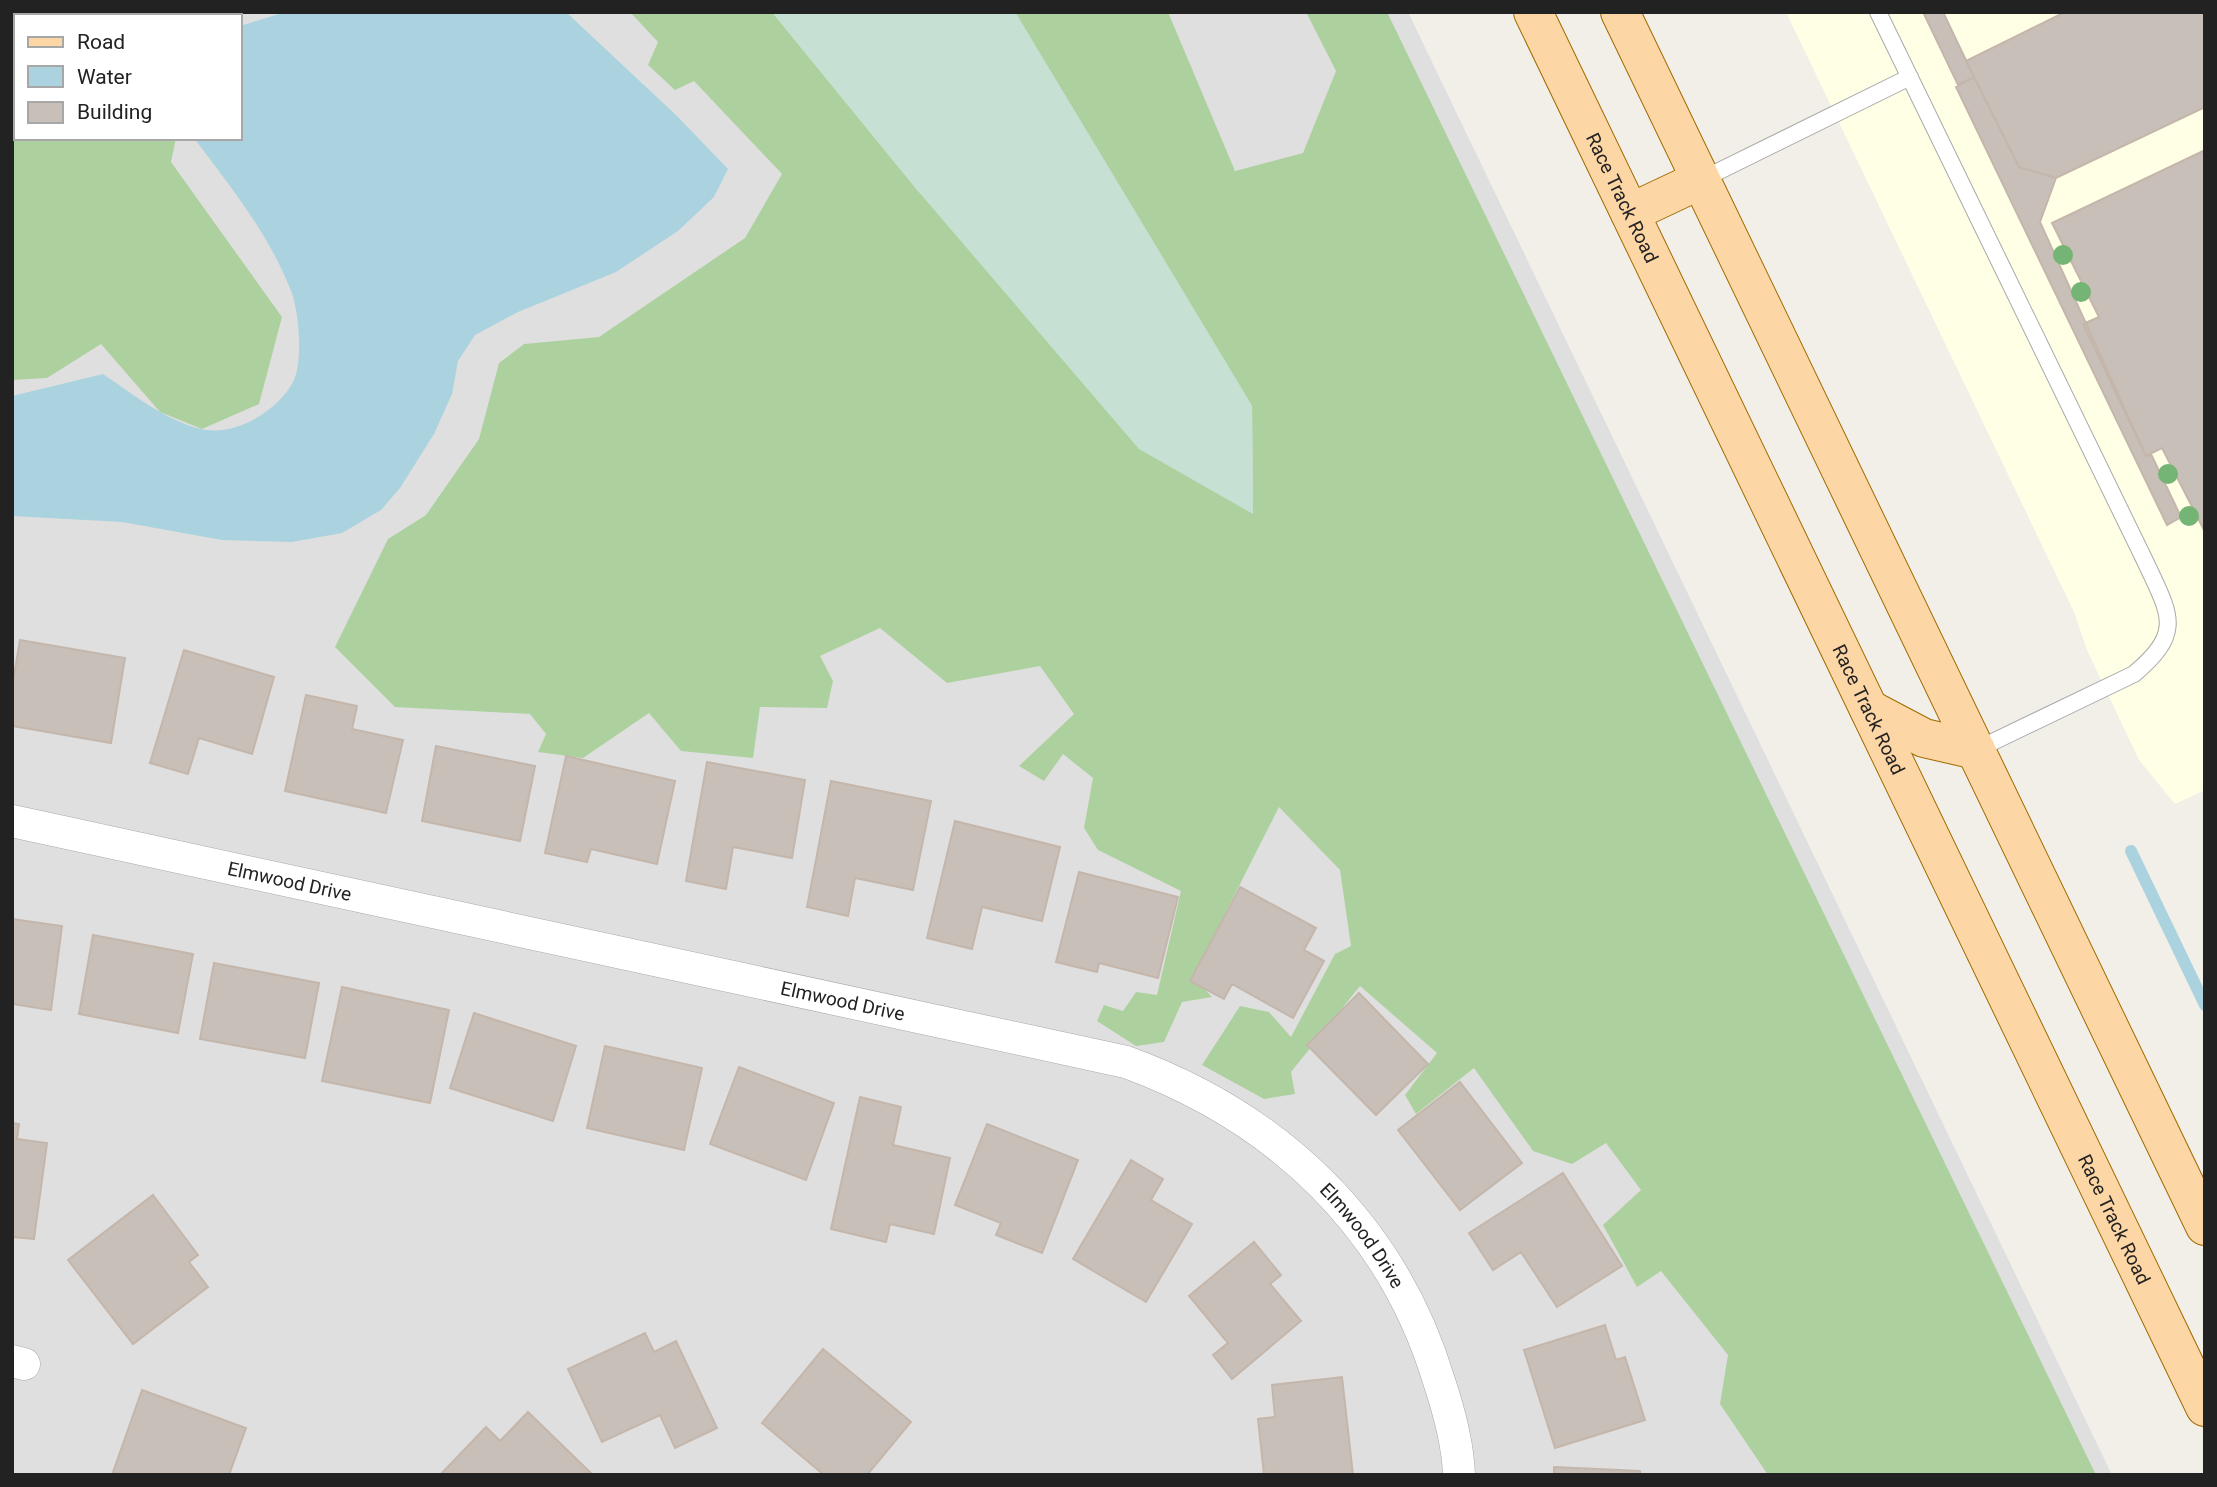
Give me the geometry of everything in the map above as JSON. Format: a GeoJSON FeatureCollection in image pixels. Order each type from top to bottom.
{"type":"FeatureCollection","features":[{"type":"Feature","properties":{"kind":"main road","name":"Race Track Road"},"geometry":{"type":"LineString","coordinates":[[1532,12],[2205,1407]]}},
{"type":"Feature","properties":{"kind":"main road"},"geometry":{"type":"LineString","coordinates":[[1620,12],[2205,1226]]}},
{"type":"Feature","properties":{"kind":"main road"},"geometry":{"type":"LineString","coordinates":[[1630,213],[1700,180]]}},
{"type":"Feature","properties":{"kind":"main road"},"geometry":{"type":"LineString","coordinates":[[1869,709],[1924,738],[1976,750]]}},
{"type":"Feature","properties":{"kind":"street","name":"Elmwood Drive"},"geometry":{"type":"LineString","coordinates":[[12,821],[1126,1062],[1151,1071],[1223,1107],[1289,1153],[1329,1189],[1362,1226],[1399,1282],[1428,1343],[1448,1408],[1459,1475]]}},
{"type":"Feature","properties":{"kind":"lane"},"geometry":{"type":"LineString","coordinates":[[1878,12],[2146,563],[2165,603],[2169,623],[2166,640],[2154,657],[2134,674],[1976,750]]}},
{"type":"Feature","properties":{"kind":"lane"},"geometry":{"type":"LineString","coordinates":[[1700,180],[1910,77]]}},
{"type":"Feature","properties":{"kind":"shaded area"},"geometry":{"type":"Polygon","coordinates":[[[12,12],[1408,12],[2112,1475],[12,1475],[12,12]]]}},
{"type":"Feature","properties":{"kind":"shaded area"},"geometry":{"type":"Polygon","coordinates":[[[772,12],[1015,12],[1252,406],[1253,514],[1139,449],[918,191],[772,12]]]}},
{"type":"Feature","properties":{"kind":"shaded area"},"geometry":{"type":"Polygon","coordinates":[[[1786,12],[2205,12],[2205,790],[2175,804],[2139,760],[2087,650],[2074,612],[1786,12]]]}},
{"type":"Feature","properties":{"kind":"green space"},"geometry":{"type":"Polygon","coordinates":[[[87,12],[230,12],[228,14],[84,14],[87,12]]]}},
{"type":"Feature","properties":{"kind":"green space"},"geometry":{"type":"Polygon","coordinates":[[[630,12],[772,12],[918,191],[1253,514],[1252,406],[1015,12],[1168,12],[1235,171],[1303,153],[1336,71],[1306,12],[1387,12],[2096,1475],[1768,1475],[1720,1404],[1728,1355],[1661,1271],[1637,1287],[1603,1225],[1641,1190],[1606,1143],[1572,1164],[1533,1151],[1474,1068],[1416,1114],[1405,1095],[1437,1053],[1360,986],[1291,1072],[1295,1094],[1264,1099],[1202,1065],[1240,1006],[1269,1012],[1291,1037],[1335,954],[1351,946],[1340,870],[1279,807],[1193,977],[1212,997],[1182,1002],[1164,1042],[1136,1046],[1097,1021],[1104,1005],[1123,1011],[1136,992],[1157,995],[1181,891],[1098,850],[1084,828],[1093,778],[1063,754],[1044,781],[1019,766],[1074,714],[1040,666],[947,683],[880,628],[820,656],[833,681],[827,708],[760,707],[753,758],[681,751],[649,713],[583,758],[538,752],[546,734],[530,714],[395,707],[335,647],[388,539],[426,515],[479,439],[499,363],[524,344],[599,337],[745,238],[782,174],[694,81],[675,90],[648,65],[658,42],[630,12]]]}},
{"type":"Feature","properties":{"kind":"green space"},"geometry":{"type":"Polygon","coordinates":[[[14,51],[14,140],[176,140],[171,162],[282,317],[259,404],[202,429],[160,412],[101,344],[47,378],[12,380],[14,51]]]}},
{"type":"Feature","properties":{"kind":"water"},"geometry":{"type":"Polygon","coordinates":[[[285,12],[566,12],[677,116],[728,169],[714,197],[678,231],[616,272],[518,312],[475,335],[458,361],[452,394],[434,434],[400,488],[381,510],[342,533],[292,542],[222,540],[122,522],[12,516],[12,396],[103,374],[175,420],[201,429],[214,430],[241,425],[267,411],[278,402],[294,380],[299,335],[291,291],[260,230],[196,140],[242,140],[242,25],[285,12]]]}},
{"type":"Feature","properties":{"kind":"building"},"geometry":{"type":"Polygon","coordinates":[[[1923,12],[1943,12],[1974,77],[1958,85],[1923,12]]]}},
{"type":"Feature","properties":{"kind":"building"},"geometry":{"type":"Polygon","coordinates":[[[2065,12],[2205,12],[2205,107],[2056,178],[2019,167],[1966,61],[2065,12]]]}},
{"type":"Feature","properties":{"kind":"building"},"geometry":{"type":"Polygon","coordinates":[[[1974,77],[2019,167],[2056,178],[2040,222],[2146,456],[2151,454],[2181,517],[2167,525],[1956,87],[1974,77]]]}},
{"type":"Feature","properties":{"kind":"building"},"geometry":{"type":"Polygon","coordinates":[[[2205,150],[2205,532],[2162,448],[2146,456],[2083,324],[2099,317],[2052,223],[2205,150]]]}},
{"type":"Feature","properties":{"kind":"building"},"geometry":{"type":"Polygon","coordinates":[[[20,640],[125,658],[111,743],[12,726],[12,687],[20,640]]]}},
{"type":"Feature","properties":{"kind":"building"},"geometry":{"type":"Polygon","coordinates":[[[184,650],[274,677],[252,754],[199,738],[188,774],[150,763],[184,650]]]}},
{"type":"Feature","properties":{"kind":"building"},"geometry":{"type":"Polygon","coordinates":[[[306,695],[357,706],[352,729],[403,740],[386,813],[285,791],[306,695]]]}},
{"type":"Feature","properties":{"kind":"building"},"geometry":{"type":"Polygon","coordinates":[[[436,746],[535,766],[520,841],[422,821],[436,746]]]}},
{"type":"Feature","properties":{"kind":"building"},"geometry":{"type":"Polygon","coordinates":[[[566,756],[675,781],[657,864],[591,849],[587,862],[545,853],[566,756]]]}},
{"type":"Feature","properties":{"kind":"building"},"geometry":{"type":"Polygon","coordinates":[[[707,762],[805,780],[792,858],[733,847],[726,889],[686,881],[707,762]]]}},
{"type":"Feature","properties":{"kind":"building"},"geometry":{"type":"Polygon","coordinates":[[[831,781],[931,801],[913,890],[855,878],[848,916],[807,907],[831,781]]]}},
{"type":"Feature","properties":{"kind":"building"},"geometry":{"type":"Polygon","coordinates":[[[955,821],[1060,847],[1042,921],[982,907],[972,949],[927,938],[955,821]]]}},
{"type":"Feature","properties":{"kind":"building"},"geometry":{"type":"Polygon","coordinates":[[[1079,872],[1178,897],[1158,978],[1099,963],[1097,972],[1056,962],[1079,872]]]}},
{"type":"Feature","properties":{"kind":"building"},"geometry":{"type":"Polygon","coordinates":[[[1240,887],[1316,928],[1304,950],[1324,961],[1293,1018],[1232,984],[1224,999],[1190,981],[1240,887]]]}},
{"type":"Feature","properties":{"kind":"building"},"geometry":{"type":"Polygon","coordinates":[[[12,919],[62,926],[51,1010],[12,1004],[12,919]]]}},
{"type":"Feature","properties":{"kind":"building"},"geometry":{"type":"Polygon","coordinates":[[[93,935],[193,954],[178,1033],[79,1014],[93,935]]]}},
{"type":"Feature","properties":{"kind":"building"},"geometry":{"type":"Polygon","coordinates":[[[214,963],[319,983],[305,1058],[200,1039],[214,963]]]}},
{"type":"Feature","properties":{"kind":"building"},"geometry":{"type":"Polygon","coordinates":[[[342,987],[449,1010],[430,1103],[322,1081],[342,987]]]}},
{"type":"Feature","properties":{"kind":"building"},"geometry":{"type":"Polygon","coordinates":[[[1359,993],[1428,1064],[1376,1115],[1307,1045],[1359,993]]]}},
{"type":"Feature","properties":{"kind":"building"},"geometry":{"type":"Polygon","coordinates":[[[474,1013],[576,1046],[553,1121],[450,1088],[474,1013]]]}},
{"type":"Feature","properties":{"kind":"building"},"geometry":{"type":"Polygon","coordinates":[[[605,1046],[702,1068],[684,1150],[587,1128],[605,1046]]]}},
{"type":"Feature","properties":{"kind":"building"},"geometry":{"type":"Polygon","coordinates":[[[739,1067],[834,1103],[806,1180],[710,1144],[739,1067]]]}},
{"type":"Feature","properties":{"kind":"building"},"geometry":{"type":"Polygon","coordinates":[[[1460,1082],[1522,1163],[1460,1210],[1398,1130],[1460,1082]]]}},
{"type":"Feature","properties":{"kind":"building"},"geometry":{"type":"Polygon","coordinates":[[[860,1097],[901,1107],[893,1145],[950,1158],[934,1234],[890,1224],[886,1242],[831,1229],[860,1097]]]}},
{"type":"Feature","properties":{"kind":"building"},"geometry":{"type":"Polygon","coordinates":[[[12,1123],[19,1124],[17,1139],[47,1143],[34,1239],[12,1237],[12,1123]]]}},
{"type":"Feature","properties":{"kind":"building"},"geometry":{"type":"Polygon","coordinates":[[[987,1124],[1078,1160],[1042,1253],[996,1235],[1001,1223],[955,1205],[987,1124]]]}},
{"type":"Feature","properties":{"kind":"building"},"geometry":{"type":"Polygon","coordinates":[[[1131,1160],[1163,1179],[1151,1200],[1192,1224],[1146,1302],[1073,1259],[1131,1160]]]}},
{"type":"Feature","properties":{"kind":"building"},"geometry":{"type":"Polygon","coordinates":[[[1563,1173],[1622,1266],[1557,1307],[1521,1252],[1493,1270],[1469,1233],[1563,1173]]]}},
{"type":"Feature","properties":{"kind":"building"},"geometry":{"type":"Polygon","coordinates":[[[153,1195],[198,1255],[189,1262],[208,1287],[133,1344],[68,1260],[153,1195]]]}},
{"type":"Feature","properties":{"kind":"building"},"geometry":{"type":"Polygon","coordinates":[[[1254,1242],[1281,1275],[1270,1284],[1301,1321],[1232,1379],[1213,1355],[1228,1343],[1189,1296],[1254,1242]]]}},
{"type":"Feature","properties":{"kind":"building"},"geometry":{"type":"Polygon","coordinates":[[[1605,1325],[1616,1360],[1625,1357],[1645,1420],[1555,1448],[1524,1350],[1605,1325]]]}},
{"type":"Feature","properties":{"kind":"building"},"geometry":{"type":"Polygon","coordinates":[[[645,1333],[654,1352],[676,1341],[717,1428],[675,1448],[660,1415],[602,1442],[568,1369],[645,1333]]]}},
{"type":"Feature","properties":{"kind":"building"},"geometry":{"type":"Polygon","coordinates":[[[823,1349],[911,1422],[867,1475],[824,1475],[762,1423],[823,1349]]]}},
{"type":"Feature","properties":{"kind":"building"},"geometry":{"type":"Polygon","coordinates":[[[1342,1377],[1353,1475],[1264,1475],[1258,1419],[1275,1417],[1272,1385],[1342,1377]]]}},
{"type":"Feature","properties":{"kind":"building"},"geometry":{"type":"Polygon","coordinates":[[[142,1390],[246,1428],[229,1475],[112,1475],[142,1390]]]}},
{"type":"Feature","properties":{"kind":"building"},"geometry":{"type":"Polygon","coordinates":[[[528,1412],[593,1475],[440,1475],[486,1427],[500,1441],[528,1412]]]}},
{"type":"Feature","properties":{"kind":"building"},"geometry":{"type":"Polygon","coordinates":[[[1554,1467],[1640,1471],[1640,1475],[1554,1475],[1554,1467]]]}},
{"type":"Feature","properties":{"kind":"waterway"},"geometry":{"type":"LineString","coordinates":[[2131,851],[2205,1005]]}}]}
